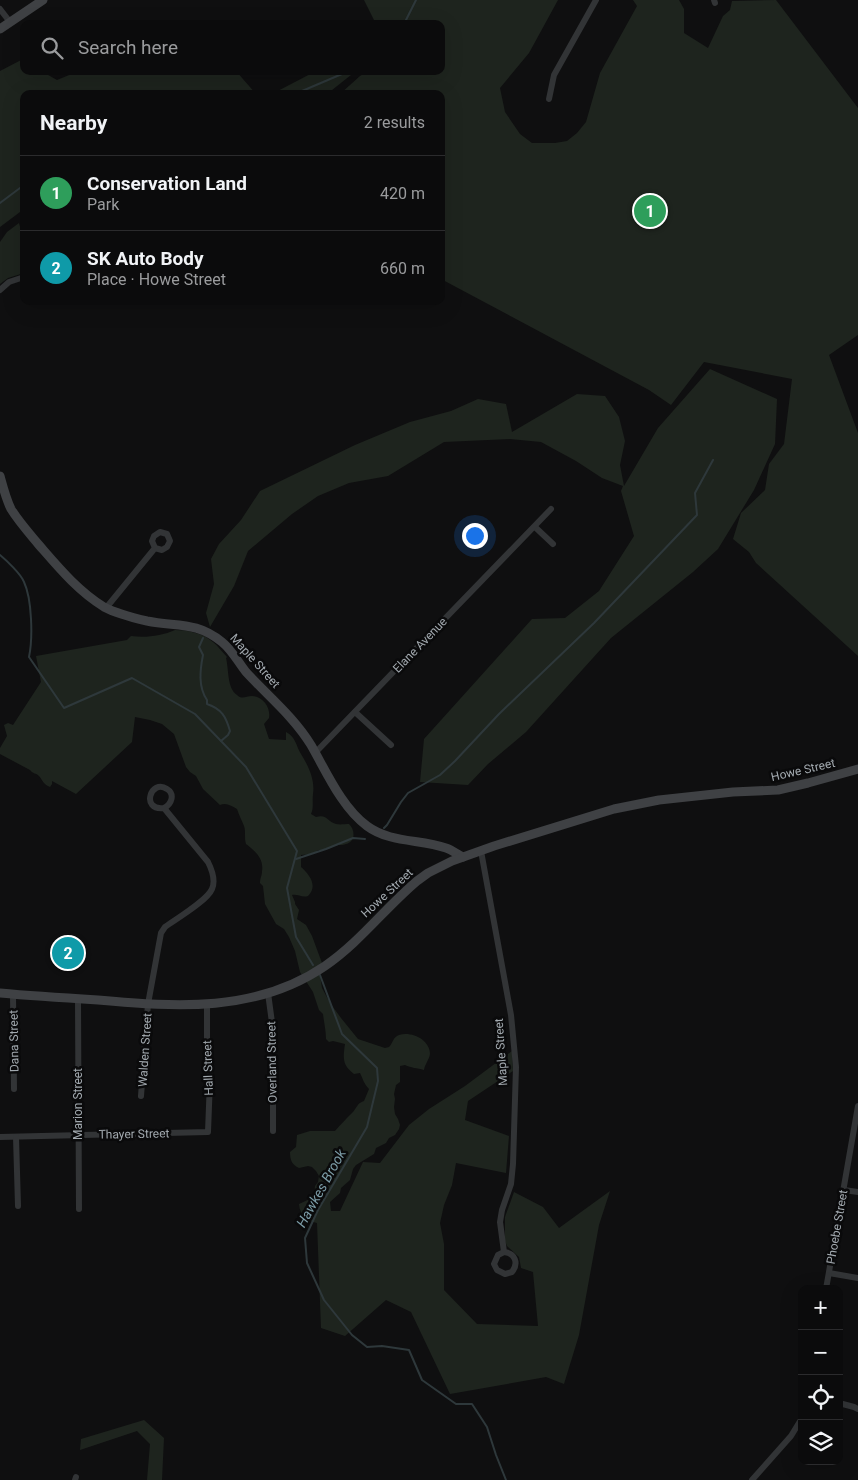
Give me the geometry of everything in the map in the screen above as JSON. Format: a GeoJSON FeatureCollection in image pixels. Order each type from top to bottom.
{"type":"FeatureCollection","features":[{"type":"Feature","properties":{"kind":"street"},"geometry":{"type":"LineString","coordinates":[[0,29],[43,0]]}},
{"type":"Feature","properties":{"kind":"street"},"geometry":{"type":"LineString","coordinates":[[549,99],[554,75],[596,0]]}},
{"type":"Feature","properties":{"kind":"street"},"geometry":{"type":"LineString","coordinates":[[0,9],[10,22]]}},
{"type":"Feature","properties":{"kind":"street"},"geometry":{"type":"LineString","coordinates":[[0,290],[9,282],[20,278]]}},
{"type":"Feature","properties":{"kind":"street","name":"Maple Street"},"geometry":{"type":"LineString","coordinates":[[0,476],[10,507],[33,539],[87,596],[106,608],[148,621],[195,627],[217,638],[230,650],[246,672],[294,722],[311,745],[343,800],[367,826],[396,839],[449,848],[463,857]]}},
{"type":"Feature","properties":{"kind":"street","name":"Elane Avenue"},"geometry":{"type":"LineString","coordinates":[[315,753],[551,510]]}},
{"type":"Feature","properties":{"kind":"street"},"geometry":{"type":"LineString","coordinates":[[535,527],[553,544]]}},
{"type":"Feature","properties":{"kind":"street"},"geometry":{"type":"LineString","coordinates":[[106,608],[155,548]]}},
{"type":"Feature","properties":{"kind":"street"},"geometry":{"type":"LineString","coordinates":[[355,712],[391,745]]}},
{"type":"Feature","properties":{"kind":"street","name":"Howe Street"},"geometry":{"type":"LineString","coordinates":[[0,993],[148,1004],[207,1004],[238,1001],[296,983],[325,966],[365,932],[417,881],[452,861],[614,809],[659,800],[733,792],[778,790],[858,768]]}},
{"type":"Feature","properties":{"kind":"street","name":"Walden Street"},"geometry":{"type":"LineString","coordinates":[[141,1096],[148,1004],[161,933],[165,927],[212,891],[214,882],[213,871],[208,862],[164,808]]}},
{"type":"Feature","properties":{"kind":"street","name":"Maple Street"},"geometry":{"type":"LineString","coordinates":[[481,851],[511,1015],[516,1067],[513,1164],[500,1222],[504,1252]]}},
{"type":"Feature","properties":{"kind":"street","name":"Overland Street"},"geometry":{"type":"LineString","coordinates":[[268,993],[273,1030],[273,1131]]}},
{"type":"Feature","properties":{"kind":"street","name":"Dana Street"},"geometry":{"type":"LineString","coordinates":[[13,994],[14,1089]]}},
{"type":"Feature","properties":{"kind":"street","name":"Marion Street"},"geometry":{"type":"LineString","coordinates":[[78,999],[79,1209]]}},
{"type":"Feature","properties":{"kind":"street","name":"Hall Street"},"geometry":{"type":"LineString","coordinates":[[207,1004],[210,1080],[208,1132]]}},
{"type":"Feature","properties":{"kind":"street","name":"Phoebe Street"},"geometry":{"type":"LineString","coordinates":[[827,1285],[858,1106]]}},
{"type":"Feature","properties":{"kind":"street","name":"Thayer Street"},"geometry":{"type":"LineString","coordinates":[[0,1137],[208,1132]]}},
{"type":"Feature","properties":{"kind":"street"},"geometry":{"type":"LineString","coordinates":[[16,1137],[18,1206]]}},
{"type":"Feature","properties":{"kind":"street"},"geometry":{"type":"LineString","coordinates":[[844,1190],[858,1192]]}},
{"type":"Feature","properties":{"kind":"street"},"geometry":{"type":"LineString","coordinates":[[829,1273],[858,1278]]}},
{"type":"Feature","properties":{"kind":"street"},"geometry":{"type":"LineString","coordinates":[[843,1404],[858,1409]]}},
{"type":"Feature","properties":{"kind":"street"},"geometry":{"type":"LineString","coordinates":[[752,1480],[791,1436],[801,1420]]}},
{"type":"Feature","properties":{"kind":"shaded area"},"geometry":{"type":"Polygon","coordinates":[[[364,0],[558,0],[529,53],[500,88],[505,112],[520,134],[532,143],[555,143],[567,141],[586,122],[600,73],[637,6],[633,0],[679,0],[684,9],[684,33],[708,48],[723,16],[730,10],[732,1],[776,0],[858,108],[858,335],[829,355],[858,433],[858,656],[756,563],[749,552],[733,539],[741,513],[765,490],[769,464],[784,444],[792,379],[704,362],[671,405],[649,390],[445,281],[445,90],[344,90],[362,75],[445,75],[445,20],[374,20],[364,0]]]}},
{"type":"Feature","properties":{"kind":"shaded area"},"geometry":{"type":"Polygon","coordinates":[[[20,61],[20,75],[48,75],[57,80],[69,75],[239,75],[253,90],[20,90],[20,212],[0,227],[0,71],[20,61]]]}},
{"type":"Feature","properties":{"kind":"shaded area"},"geometry":{"type":"Polygon","coordinates":[[[308,75],[351,75],[332,90],[280,90],[308,75]]]}},
{"type":"Feature","properties":{"kind":"shaded area"},"geometry":{"type":"Polygon","coordinates":[[[19,223],[20,274],[8,278],[0,284],[0,242],[7,232],[19,223]]]}},
{"type":"Feature","properties":{"kind":"shaded area"},"geometry":{"type":"Polygon","coordinates":[[[710,369],[777,399],[775,444],[754,490],[718,549],[693,572],[611,638],[526,732],[488,764],[468,785],[420,782],[424,739],[532,619],[565,618],[599,591],[634,536],[621,491],[623,486],[602,478],[541,442],[510,439],[444,442],[388,476],[349,483],[318,496],[292,514],[248,551],[234,586],[210,627],[206,613],[214,584],[211,559],[219,544],[241,520],[260,491],[355,445],[410,422],[451,411],[478,399],[506,404],[512,432],[577,394],[605,396],[619,417],[625,441],[620,465],[624,486],[658,428],[710,369]]]}},
{"type":"Feature","properties":{"kind":"shaded area"},"geometry":{"type":"Polygon","coordinates":[[[175,630],[200,634],[215,644],[227,657],[231,688],[234,692],[241,697],[252,696],[260,698],[269,710],[269,718],[264,724],[269,739],[286,740],[286,732],[294,739],[312,779],[313,807],[311,814],[316,817],[325,817],[336,824],[349,824],[352,829],[354,835],[349,843],[318,850],[313,854],[301,855],[301,867],[310,877],[313,885],[308,896],[292,895],[299,910],[297,919],[306,925],[322,963],[320,975],[322,988],[330,1003],[358,1039],[385,1048],[389,1047],[397,1036],[409,1034],[424,1041],[429,1049],[430,1054],[424,1070],[405,1065],[400,1066],[400,1082],[396,1085],[394,1094],[395,1114],[400,1125],[399,1129],[386,1143],[376,1148],[374,1154],[356,1165],[350,1180],[330,1202],[331,1211],[340,1211],[363,1162],[380,1163],[409,1125],[512,1051],[513,1071],[468,1101],[465,1120],[509,1136],[506,1173],[456,1163],[452,1185],[444,1205],[440,1223],[444,1244],[444,1290],[477,1324],[538,1326],[533,1272],[521,1268],[519,1257],[507,1246],[505,1241],[505,1217],[514,1192],[543,1207],[559,1228],[610,1191],[599,1225],[579,1335],[564,1384],[546,1377],[450,1394],[411,1312],[386,1300],[345,1336],[321,1328],[317,1223],[305,1217],[301,1212],[299,1204],[314,1197],[315,1186],[319,1176],[312,1167],[299,1168],[293,1164],[290,1152],[296,1147],[297,1135],[310,1131],[335,1131],[358,1104],[364,1101],[369,1089],[360,1073],[354,1074],[345,1064],[345,1044],[329,1042],[326,1039],[323,1014],[319,1010],[313,992],[300,972],[295,951],[289,937],[284,929],[276,924],[265,904],[263,886],[260,883],[262,862],[256,852],[246,844],[245,828],[237,809],[227,804],[220,805],[203,789],[196,776],[186,767],[174,734],[162,724],[150,720],[135,717],[132,742],[76,794],[52,781],[50,787],[38,775],[0,754],[0,748],[7,736],[4,725],[8,723],[13,725],[41,682],[36,656],[127,640],[131,636],[153,636],[175,630]]]}},
{"type":"Feature","properties":{"kind":"shaded area"},"geometry":{"type":"Polygon","coordinates":[[[144,1420],[164,1438],[162,1480],[147,1480],[150,1444],[137,1431],[80,1450],[81,1439],[144,1420]]]}},
{"type":"Feature","properties":{"kind":"waterway"},"geometry":{"type":"LineString","coordinates":[[406,20],[416,0]]}},
{"type":"Feature","properties":{"kind":"waterway"},"geometry":{"type":"LineString","coordinates":[[304,90],[340,75]]}},
{"type":"Feature","properties":{"kind":"waterway"},"geometry":{"type":"LineString","coordinates":[[0,203],[20,188]]}},
{"type":"Feature","properties":{"kind":"waterway"},"geometry":{"type":"LineString","coordinates":[[384,828],[408,793],[440,775],[455,761],[499,714],[594,623],[697,515],[695,493],[713,460]]}},
{"type":"Feature","properties":{"kind":"waterway","name":"Hawkes Brook"},"geometry":{"type":"LineString","coordinates":[[0,555],[20,575],[27,589],[31,619],[29,657],[64,708],[132,678],[195,714],[246,767],[297,851],[287,888],[296,937],[313,965]]}},
{"type":"Feature","properties":{"kind":"waterway"},"geometry":{"type":"LineString","coordinates":[[203,638],[199,647],[203,655],[201,672],[202,690],[207,704],[223,714],[230,731],[221,741]]}},
{"type":"Feature","properties":{"kind":"waterway"},"geometry":{"type":"LineString","coordinates":[[296,859],[353,838],[365,839]]}},
{"type":"Feature","properties":{"kind":"waterway","name":"Hawkes Brook"},"geometry":{"type":"LineString","coordinates":[[320,975],[342,1034],[377,1068],[378,1081],[367,1127],[318,1210],[305,1238],[307,1263],[324,1300],[352,1335],[367,1347],[382,1346],[409,1350],[422,1380],[456,1404],[472,1404],[487,1427],[506,1480]]}},
{"type":"Feature","properties":{"kind":"place","name":"Conservation Land"},"geometry":{"type":"Point","coordinates":[650,211]}},
{"type":"Feature","properties":{"kind":"place","name":"SK Auto Body"},"geometry":{"type":"Point","coordinates":[68,953]}}]}
